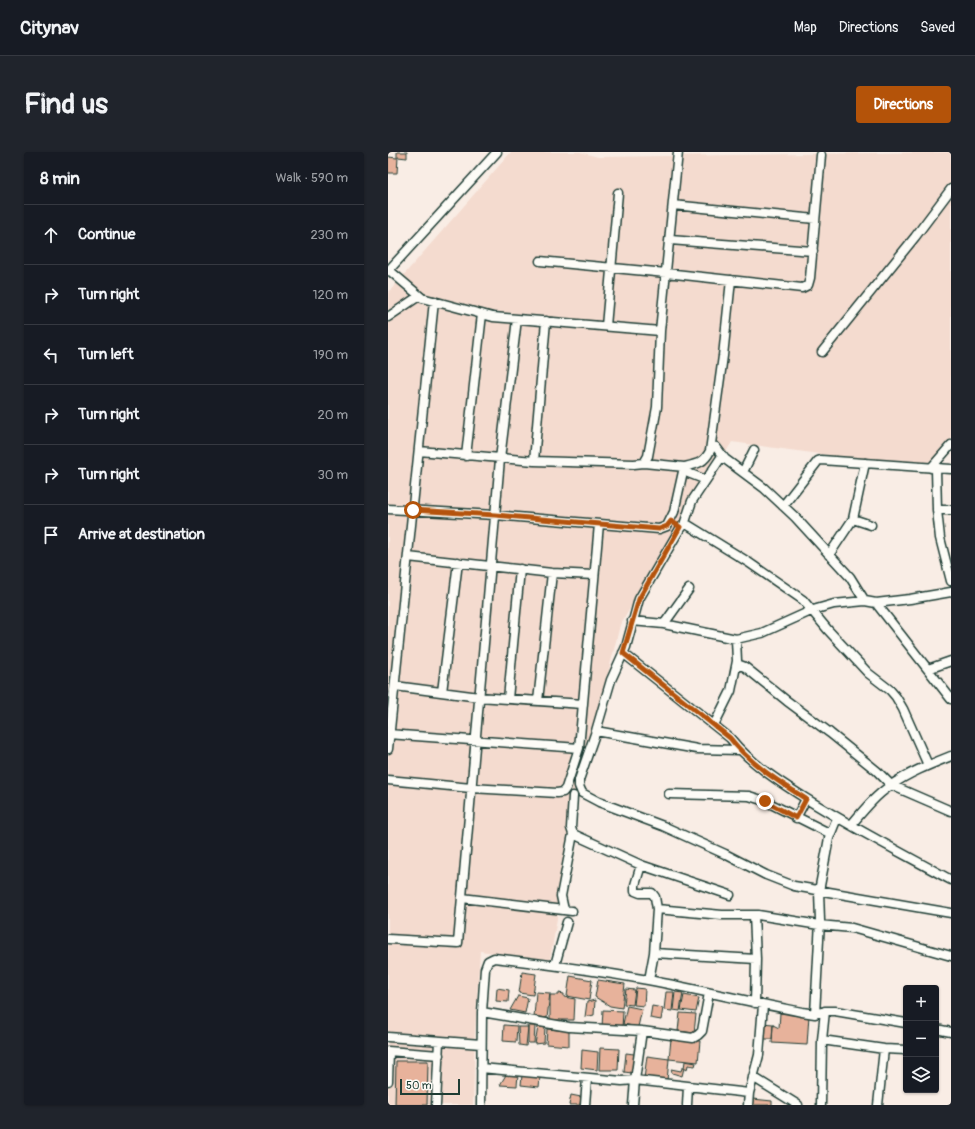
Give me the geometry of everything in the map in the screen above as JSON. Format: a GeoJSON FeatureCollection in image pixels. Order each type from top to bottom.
{"type":"FeatureCollection","features":[{"type":"Feature","properties":{"kind":"street"},"geometry":{"type":"LineString","coordinates":[[496,152],[389,271],[422,298],[492,317],[660,331]]}},
{"type":"Feature","properties":{"kind":"street"},"geometry":{"type":"LineString","coordinates":[[644,462],[648,456],[657,407],[660,331],[678,152]]}},
{"type":"Feature","properties":{"kind":"street"},"geometry":{"type":"LineString","coordinates":[[540,261],[611,267],[802,288],[808,285],[810,278],[821,155]]}},
{"type":"Feature","properties":{"kind":"street"},"geometry":{"type":"LineString","coordinates":[[822,352],[915,237],[951,189]]}},
{"type":"Feature","properties":{"kind":"street"},"geometry":{"type":"LineString","coordinates":[[606,326],[618,193]]}},
{"type":"Feature","properties":{"kind":"street"},"geometry":{"type":"LineString","coordinates":[[673,205],[815,219]]}},
{"type":"Feature","properties":{"kind":"street"},"geometry":{"type":"LineString","coordinates":[[670,240],[813,251]]}},
{"type":"Feature","properties":{"kind":"street"},"geometry":{"type":"LineString","coordinates":[[684,469],[706,459],[710,451],[723,356],[731,280]]}},
{"type":"Feature","properties":{"kind":"street"},"geometry":{"type":"LineString","coordinates":[[388,317],[419,296]]}},
{"type":"Feature","properties":{"kind":"street"},"geometry":{"type":"LineString","coordinates":[[388,749],[434,301]]}},
{"type":"Feature","properties":{"kind":"street"},"geometry":{"type":"LineString","coordinates":[[466,456],[482,314]]}},
{"type":"Feature","properties":{"kind":"street"},"geometry":{"type":"LineString","coordinates":[[388,939],[458,943],[500,459],[517,319]]}},
{"type":"Feature","properties":{"kind":"street"},"geometry":{"type":"LineString","coordinates":[[534,461],[546,321]]}},
{"type":"Feature","properties":{"kind":"street"},"geometry":{"type":"LineString","coordinates":[[951,445],[933,468],[940,538],[951,581]]}},
{"type":"Feature","properties":{"kind":"street"},"geometry":{"type":"LineString","coordinates":[[716,447],[725,459],[764,488],[796,517],[850,577],[866,601]]}},
{"type":"Feature","properties":{"kind":"street"},"geometry":{"type":"LineString","coordinates":[[743,472],[754,450]]}},
{"type":"Feature","properties":{"kind":"street"},"geometry":{"type":"LineString","coordinates":[[419,451],[534,461],[634,464],[644,462],[684,469],[706,480]]}},
{"type":"Feature","properties":{"kind":"street"},"geometry":{"type":"LineString","coordinates":[[725,459],[720,458],[692,501],[682,526],[639,599],[623,653],[611,680],[596,731],[579,780],[579,786],[582,793],[599,802],[663,826],[766,875],[794,886],[951,913]]}},
{"type":"Feature","properties":{"kind":"street"},"geometry":{"type":"LineString","coordinates":[[783,506],[818,461],[951,469]]}},
{"type":"Feature","properties":{"kind":"street"},"geometry":{"type":"LineString","coordinates":[[829,555],[853,519],[865,463]]}},
{"type":"Feature","properties":{"kind":"street"},"geometry":{"type":"LineString","coordinates":[[388,509],[495,515],[659,529],[667,526],[671,521],[684,469]]}},
{"type":"Feature","properties":{"kind":"street"},"geometry":{"type":"LineString","coordinates":[[937,510],[951,510]]}},
{"type":"Feature","properties":{"kind":"street"},"geometry":{"type":"LineString","coordinates":[[853,519],[871,525]]}},
{"type":"Feature","properties":{"kind":"street"},"geometry":{"type":"LineString","coordinates":[[671,521],[682,526],[688,525],[748,562],[803,600],[828,630],[868,673],[890,690],[896,697],[903,708],[928,765]]}},
{"type":"Feature","properties":{"kind":"street"},"geometry":{"type":"LineString","coordinates":[[388,780],[471,788],[557,793],[562,792],[566,788],[579,748],[599,524]]}},
{"type":"Feature","properties":{"kind":"street"},"geometry":{"type":"LineString","coordinates":[[408,556],[552,573],[594,575]]}},
{"type":"Feature","properties":{"kind":"street"},"geometry":{"type":"LineString","coordinates":[[442,692],[458,562]]}},
{"type":"Feature","properties":{"kind":"street"},"geometry":{"type":"LineString","coordinates":[[508,699],[520,569]]}},
{"type":"Feature","properties":{"kind":"street"},"geometry":{"type":"LineString","coordinates":[[538,701],[552,573]]}},
{"type":"Feature","properties":{"kind":"street"},"geometry":{"type":"LineString","coordinates":[[664,624],[689,589]]}},
{"type":"Feature","properties":{"kind":"street"},"geometry":{"type":"LineString","coordinates":[[632,621],[664,624],[736,639],[762,633],[812,610],[834,604],[866,601],[876,603],[951,592]]}},
{"type":"Feature","properties":{"kind":"street"},"geometry":{"type":"LineString","coordinates":[[876,603],[951,699]]}},
{"type":"Feature","properties":{"kind":"street"},"geometry":{"type":"LineString","coordinates":[[714,725],[732,690],[737,664],[736,639]]}},
{"type":"Feature","properties":{"kind":"street"},"geometry":{"type":"LineString","coordinates":[[623,653],[730,738],[739,750],[748,758],[784,784],[837,818],[951,880]]}},
{"type":"Feature","properties":{"kind":"street"},"geometry":{"type":"LineString","coordinates":[[928,669],[951,661]]}},
{"type":"Feature","properties":{"kind":"street"},"geometry":{"type":"LineString","coordinates":[[737,664],[745,667],[770,688],[830,733],[891,785],[951,811]]}},
{"type":"Feature","properties":{"kind":"street"},"geometry":{"type":"LineString","coordinates":[[395,686],[479,697],[583,704]]}},
{"type":"Feature","properties":{"kind":"street"},"geometry":{"type":"LineString","coordinates":[[596,731],[696,749],[739,750]]}},
{"type":"Feature","properties":{"kind":"street"},"geometry":{"type":"LineString","coordinates":[[389,734],[579,748]]}},
{"type":"Feature","properties":{"kind":"street"},"geometry":{"type":"LineString","coordinates":[[851,825],[873,800],[891,785],[928,765],[951,756]]}},
{"type":"Feature","properties":{"kind":"street"},"geometry":{"type":"LineString","coordinates":[[669,794],[749,796],[765,801],[796,818],[831,834]]}},
{"type":"Feature","properties":{"kind":"street"},"geometry":{"type":"LineString","coordinates":[[462,898],[568,910],[561,896],[573,834],[571,828],[573,796]]}},
{"type":"Feature","properties":{"kind":"street"},"geometry":{"type":"LineString","coordinates":[[796,818],[806,799]]}},
{"type":"Feature","properties":{"kind":"street"},"geometry":{"type":"LineString","coordinates":[[815,1014],[819,891],[831,834],[837,818]]}},
{"type":"Feature","properties":{"kind":"street"},"geometry":{"type":"LineString","coordinates":[[573,834],[641,865],[730,895]]}},
{"type":"Feature","properties":{"kind":"street"},"geometry":{"type":"LineString","coordinates":[[641,865],[635,885],[636,891],[640,893],[652,892],[656,897],[657,909],[654,953],[649,980]]}},
{"type":"Feature","properties":{"kind":"street"},"geometry":{"type":"LineString","coordinates":[[657,909],[754,915],[819,925],[852,928],[951,956]]}},
{"type":"Feature","properties":{"kind":"street"},"geometry":{"type":"LineString","coordinates":[[748,1105],[752,1077],[759,1055],[759,1004],[754,915]]}},
{"type":"Feature","properties":{"kind":"street"},"geometry":{"type":"LineString","coordinates":[[555,965],[567,922]]}},
{"type":"Feature","properties":{"kind":"street"},"geometry":{"type":"LineString","coordinates":[[654,953],[756,959]]}},
{"type":"Feature","properties":{"kind":"street"},"geometry":{"type":"LineString","coordinates":[[481,1105],[481,1044],[485,969],[488,961],[494,958],[555,965],[649,980],[759,1004],[815,1014],[825,1011],[903,1023]]}},
{"type":"Feature","properties":{"kind":"street"},"geometry":{"type":"LineString","coordinates":[[482,1012],[569,1027],[642,1032],[693,1038],[702,1031],[709,993]]}},
{"type":"Feature","properties":{"kind":"street"},"geometry":{"type":"LineString","coordinates":[[820,1105],[822,1040],[825,1011]]}},
{"type":"Feature","properties":{"kind":"street"},"geometry":{"type":"LineString","coordinates":[[939,1030],[951,1032]]}},
{"type":"Feature","properties":{"kind":"street"},"geometry":{"type":"LineString","coordinates":[[633,1105],[642,1032]]}},
{"type":"Feature","properties":{"kind":"street"},"geometry":{"type":"LineString","coordinates":[[388,1037],[481,1044]]}},
{"type":"Feature","properties":{"kind":"street"},"geometry":{"type":"LineString","coordinates":[[822,1040],[884,1049],[903,1050]]}},
{"type":"Feature","properties":{"kind":"street"},"geometry":{"type":"LineString","coordinates":[[436,1105],[439,1041]]}},
{"type":"Feature","properties":{"kind":"street"},"geometry":{"type":"LineString","coordinates":[[878,1105],[884,1049]]}},
{"type":"Feature","properties":{"kind":"street"},"geometry":{"type":"LineString","coordinates":[[388,1081],[388,1051],[439,1055]]}},
{"type":"Feature","properties":{"kind":"street"},"geometry":{"type":"LineString","coordinates":[[481,1068],[622,1081],[635,1080],[749,1093]]}},
{"type":"Feature","properties":{"kind":"street"},"geometry":{"type":"LineString","coordinates":[[752,1077],[798,1105]]}},
{"type":"Feature","properties":{"kind":"street"},"geometry":{"type":"LineString","coordinates":[[585,1105],[587,1078]]}},
{"type":"Feature","properties":{"kind":"street"},"geometry":{"type":"LineString","coordinates":[[687,1105],[688,1087]]}},
{"type":"Feature","properties":{"kind":"shaded area"},"geometry":{"type":"Polygon","coordinates":[[[511,152],[580,152],[598,157],[951,152],[951,452],[937,470],[732,442],[620,625],[577,799],[550,960],[480,951],[475,1031],[473,1105],[388,1105],[388,293],[511,152]]]}},
{"type":"Feature","properties":{"kind":"building"},"geometry":{"type":"Polygon","coordinates":[[[397,152],[407,152],[407,158],[398,157],[397,173],[388,173],[388,157],[397,158],[397,152]]]}},
{"type":"Feature","properties":{"kind":"building"},"geometry":{"type":"Polygon","coordinates":[[[522,972],[536,974],[533,995],[519,993],[522,972]]]}},
{"type":"Feature","properties":{"kind":"building"},"geometry":{"type":"Polygon","coordinates":[[[570,976],[592,980],[589,1000],[567,996],[570,976]]]}},
{"type":"Feature","properties":{"kind":"building"},"geometry":{"type":"Polygon","coordinates":[[[598,980],[625,984],[622,1008],[610,1006],[595,997],[598,980]]]}},
{"type":"Feature","properties":{"kind":"building"},"geometry":{"type":"Polygon","coordinates":[[[497,988],[509,990],[508,1002],[496,1001],[497,988]]]}},
{"type":"Feature","properties":{"kind":"building"},"geometry":{"type":"Polygon","coordinates":[[[636,988],[645,989],[644,1006],[634,1005],[636,988]]]}},
{"type":"Feature","properties":{"kind":"building"},"geometry":{"type":"Polygon","coordinates":[[[626,989],[635,990],[633,1005],[624,1004],[626,989]]]}},
{"type":"Feature","properties":{"kind":"building"},"geometry":{"type":"Polygon","coordinates":[[[536,992],[550,993],[547,1018],[534,1017],[536,992]]]}},
{"type":"Feature","properties":{"kind":"building"},"geometry":{"type":"Polygon","coordinates":[[[666,992],[674,992],[672,1011],[664,1010],[666,992]]]}},
{"type":"Feature","properties":{"kind":"building"},"geometry":{"type":"Polygon","coordinates":[[[675,992],[683,993],[680,1011],[673,1010],[675,992]]]}},
{"type":"Feature","properties":{"kind":"building"},"geometry":{"type":"Polygon","coordinates":[[[559,993],[564,994],[564,997],[575,999],[574,1020],[550,1020],[550,995],[559,995],[559,993]]]}},
{"type":"Feature","properties":{"kind":"building"},"geometry":{"type":"Polygon","coordinates":[[[684,995],[699,998],[696,1012],[681,1010],[684,995]]]}},
{"type":"Feature","properties":{"kind":"building"},"geometry":{"type":"Polygon","coordinates":[[[518,996],[528,998],[525,1013],[510,1010],[518,996]]]}},
{"type":"Feature","properties":{"kind":"building"},"geometry":{"type":"Polygon","coordinates":[[[595,1000],[594,1015],[585,1017],[587,1002],[595,1000]]]}},
{"type":"Feature","properties":{"kind":"building"},"geometry":{"type":"Polygon","coordinates":[[[627,1006],[642,1009],[638,1027],[623,1024],[627,1006]]]}},
{"type":"Feature","properties":{"kind":"building"},"geometry":{"type":"Polygon","coordinates":[[[652,1006],[663,1008],[661,1020],[650,1018],[652,1006]]]}},
{"type":"Feature","properties":{"kind":"building"},"geometry":{"type":"Polygon","coordinates":[[[603,1010],[623,1011],[622,1028],[602,1027],[603,1010]]]}},
{"type":"Feature","properties":{"kind":"building"},"geometry":{"type":"Polygon","coordinates":[[[680,1013],[696,1014],[694,1033],[678,1031],[680,1013]]]}},
{"type":"Feature","properties":{"kind":"building"},"geometry":{"type":"Polygon","coordinates":[[[780,1013],[809,1015],[807,1045],[772,1043],[773,1025],[779,1028],[780,1013]]]}},
{"type":"Feature","properties":{"kind":"building"},"geometry":{"type":"Polygon","coordinates":[[[762,1023],[773,1024],[772,1039],[761,1039],[762,1023]]]}},
{"type":"Feature","properties":{"kind":"building"},"geometry":{"type":"Polygon","coordinates":[[[504,1025],[517,1026],[516,1042],[503,1041],[504,1025]]]}},
{"type":"Feature","properties":{"kind":"building"},"geometry":{"type":"Polygon","coordinates":[[[528,1026],[535,1026],[534,1043],[528,1043],[528,1026]]]}},
{"type":"Feature","properties":{"kind":"building"},"geometry":{"type":"Polygon","coordinates":[[[518,1027],[528,1027],[526,1046],[519,1045],[518,1027]]]}},
{"type":"Feature","properties":{"kind":"building"},"geometry":{"type":"Polygon","coordinates":[[[538,1027],[545,1027],[544,1043],[535,1044],[538,1027]]]}},
{"type":"Feature","properties":{"kind":"building"},"geometry":{"type":"Polygon","coordinates":[[[547,1029],[569,1031],[569,1046],[546,1044],[547,1029]]]}},
{"type":"Feature","properties":{"kind":"building"},"geometry":{"type":"Polygon","coordinates":[[[671,1039],[700,1041],[698,1062],[669,1059],[671,1039]]]}},
{"type":"Feature","properties":{"kind":"building"},"geometry":{"type":"Polygon","coordinates":[[[600,1048],[619,1049],[618,1070],[599,1070],[600,1048]]]}},
{"type":"Feature","properties":{"kind":"building"},"geometry":{"type":"Polygon","coordinates":[[[582,1050],[598,1052],[597,1070],[581,1068],[582,1050]]]}},
{"type":"Feature","properties":{"kind":"building"},"geometry":{"type":"Polygon","coordinates":[[[626,1053],[634,1054],[632,1073],[624,1072],[626,1053]]]}},
{"type":"Feature","properties":{"kind":"building"},"geometry":{"type":"Polygon","coordinates":[[[647,1056],[669,1059],[667,1081],[644,1079],[647,1056]]]}},
{"type":"Feature","properties":{"kind":"building"},"geometry":{"type":"Polygon","coordinates":[[[396,1061],[428,1061],[427,1105],[395,1105],[396,1061]]]}},
{"type":"Feature","properties":{"kind":"building"},"geometry":{"type":"Polygon","coordinates":[[[685,1061],[696,1063],[695,1066],[688,1065],[687,1070],[684,1068],[685,1061]]]}},
{"type":"Feature","properties":{"kind":"building"},"geometry":{"type":"Polygon","coordinates":[[[682,1068],[684,1068],[682,1076],[672,1073],[671,1069],[681,1071],[682,1068]]]}},
{"type":"Feature","properties":{"kind":"building"},"geometry":{"type":"Polygon","coordinates":[[[507,1073],[518,1074],[517,1086],[500,1085],[507,1073]]]}},
{"type":"Feature","properties":{"kind":"building"},"geometry":{"type":"Polygon","coordinates":[[[522,1075],[540,1077],[539,1087],[521,1085],[522,1075]]]}},
{"type":"Feature","properties":{"kind":"building"},"geometry":{"type":"Polygon","coordinates":[[[571,1095],[581,1097],[580,1105],[569,1105],[571,1095]]]}},
{"type":"Feature","properties":{"kind":"building"},"geometry":{"type":"Polygon","coordinates":[[[753,1099],[772,1101],[772,1105],[752,1105],[753,1099]]]}},
{"type":"Feature","properties":{"kind":"route"},"geometry":{"type":"LineString","coordinates":[[413,510],[495,515],[659,529],[667,526],[671,521],[680,527],[639,599],[623,653],[730,738],[739,750],[748,758],[806,799],[796,818],[765,801]]}}]}
